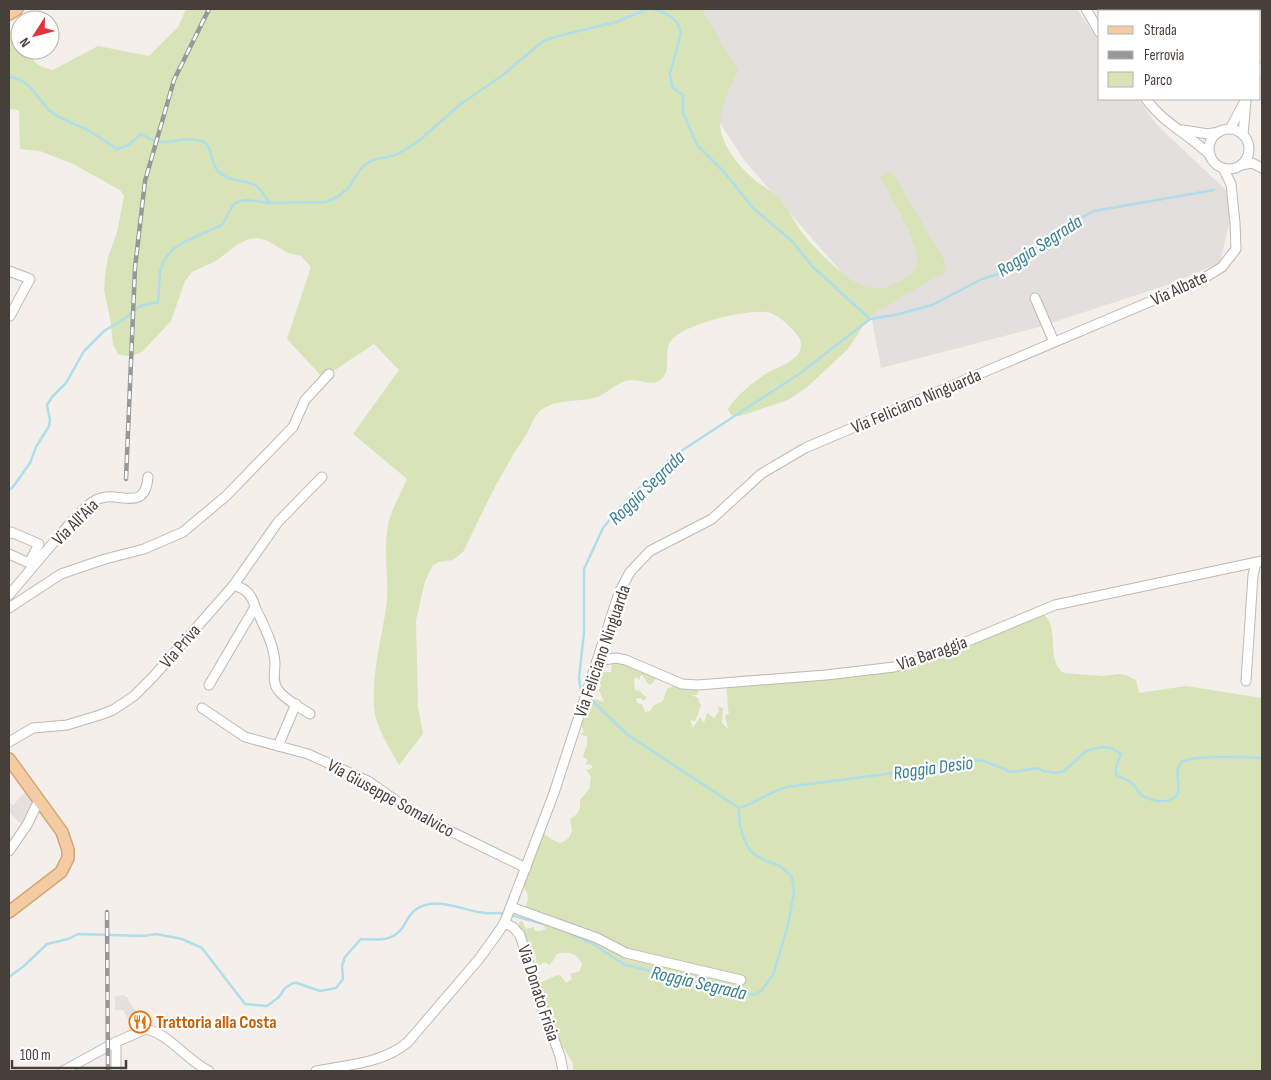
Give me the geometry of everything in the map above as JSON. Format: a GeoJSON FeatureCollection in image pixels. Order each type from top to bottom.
{"type":"FeatureCollection","features":[{"type":"Feature","properties":{"kind":"main road"},"geometry":{"type":"LineString","coordinates":[[9,14],[17,9]]}},
{"type":"Feature","properties":{"kind":"main road"},"geometry":{"type":"LineString","coordinates":[[9,759],[62,832],[68,850],[68,858],[61,872],[9,912]]}},
{"type":"Feature","properties":{"kind":"street"},"geometry":{"type":"LineString","coordinates":[[1086,9],[1098,30]]}},
{"type":"Feature","properties":{"kind":"street"},"geometry":{"type":"LineString","coordinates":[[1147,100],[1156,112],[1192,139],[1210,155],[1213,161],[1223,168],[1252,163],[1262,166]]}},
{"type":"Feature","properties":{"kind":"street"},"geometry":{"type":"LineString","coordinates":[[1230,129],[1245,100]]}},
{"type":"Feature","properties":{"kind":"street"},"geometry":{"type":"LineString","coordinates":[[1243,135],[1246,100]]}},
{"type":"Feature","properties":{"kind":"street"},"geometry":{"type":"LineString","coordinates":[[1176,128],[1208,134],[1230,129],[1237,131],[1243,135],[1249,148],[1262,166]]}},
{"type":"Feature","properties":{"kind":"street"},"geometry":{"type":"LineString","coordinates":[[1210,155],[1210,142],[1219,132]]}},
{"type":"Feature","properties":{"kind":"street"},"geometry":{"type":"LineString","coordinates":[[1238,166],[1248,154],[1249,148]]}},
{"type":"Feature","properties":{"kind":"street","name":"Via Albate"},"geometry":{"type":"LineString","coordinates":[[1231,184],[1238,166]]}},
{"type":"Feature","properties":{"kind":"street","name":"Via Albate"},"geometry":{"type":"LineString","coordinates":[[1054,342],[1202,280],[1222,266],[1236,249],[1231,184],[1223,168]]}},
{"type":"Feature","properties":{"kind":"street"},"geometry":{"type":"LineString","coordinates":[[9,271],[30,280],[10,316]]}},
{"type":"Feature","properties":{"kind":"street"},"geometry":{"type":"LineString","coordinates":[[1035,298],[1054,342]]}},
{"type":"Feature","properties":{"kind":"street","name":"Via Feliciano Ninguarda"},"geometry":{"type":"LineString","coordinates":[[316,1071],[385,1057],[398,1051],[408,1042],[479,959],[508,915],[554,794],[619,593],[630,572],[650,551],[712,519],[761,474],[805,448],[1054,342]]}},
{"type":"Feature","properties":{"kind":"street"},"geometry":{"type":"LineString","coordinates":[[9,608],[61,574],[144,548],[183,532],[226,496],[293,427],[305,400],[329,374]]}},
{"type":"Feature","properties":{"kind":"street","name":"Via All'Aia"},"geometry":{"type":"LineString","coordinates":[[9,595],[82,510],[101,496],[133,500],[137,498],[147,488],[148,477]]}},
{"type":"Feature","properties":{"kind":"street","name":"Via Priva"},"geometry":{"type":"LineString","coordinates":[[9,742],[33,728],[67,725],[100,715],[113,710],[134,696],[153,678],[232,586],[278,522],[295,502],[322,477]]}},
{"type":"Feature","properties":{"kind":"street"},"geometry":{"type":"LineString","coordinates":[[9,534],[12,532],[39,544],[29,563],[9,554]]}},
{"type":"Feature","properties":{"kind":"street"},"geometry":{"type":"LineString","coordinates":[[1246,681],[1253,575],[1259,562]]}},
{"type":"Feature","properties":{"kind":"street","name":"Via Baraggia"},"geometry":{"type":"LineString","coordinates":[[597,661],[616,658],[626,660],[682,684],[698,685],[826,675],[894,667],[932,656],[1055,605],[1259,562]]}},
{"type":"Feature","properties":{"kind":"street"},"geometry":{"type":"LineString","coordinates":[[232,586],[247,592],[251,596],[270,642],[275,662],[274,682],[277,689],[310,714]]}},
{"type":"Feature","properties":{"kind":"street"},"geometry":{"type":"LineString","coordinates":[[209,685],[255,607]]}},
{"type":"Feature","properties":{"kind":"street"},"geometry":{"type":"LineString","coordinates":[[278,746],[296,704]]}},
{"type":"Feature","properties":{"kind":"street","name":"Via Giuseppe Somalvico"},"geometry":{"type":"LineString","coordinates":[[202,708],[245,738],[308,754],[368,781],[415,814],[526,868]]}},
{"type":"Feature","properties":{"kind":"street"},"geometry":{"type":"LineString","coordinates":[[9,851],[27,825],[39,800]]}},
{"type":"Feature","properties":{"kind":"street"},"geometry":{"type":"LineString","coordinates":[[508,915],[597,938],[626,953],[741,980]]}},
{"type":"Feature","properties":{"kind":"street","name":"Via Donato Frisia"},"geometry":{"type":"LineString","coordinates":[[508,915],[520,935],[560,1056],[563,1071]]}},
{"type":"Feature","properties":{"kind":"street"},"geometry":{"type":"LineString","coordinates":[[63,1071],[81,1067],[116,1042],[146,1029],[162,1035],[201,1067],[209,1071]]}},
{"type":"Feature","properties":{"kind":"street"},"geometry":{"type":"LineString","coordinates":[[116,1042],[116,1071]]}},
{"type":"Feature","properties":{"kind":"shaded area"},"geometry":{"type":"Polygon","coordinates":[[[681,9],[1077,9],[1098,40],[1098,100],[1139,100],[1157,125],[1228,192],[1230,220],[1220,263],[1170,284],[1039,327],[881,368],[869,304],[744,160],[694,83],[681,9]]]}},
{"type":"Feature","properties":{"kind":"shaded area"},"geometry":{"type":"Polygon","coordinates":[[[25,792],[32,801],[23,826],[9,812],[9,802],[13,805],[25,792]]]}},
{"type":"Feature","properties":{"kind":"shaded area"},"geometry":{"type":"Polygon","coordinates":[[[123,995],[127,997],[134,1009],[142,1017],[130,1023],[123,1010],[115,1010],[115,996],[123,995]]]}},
{"type":"Feature","properties":{"kind":"green space"},"geometry":{"type":"Polygon","coordinates":[[[186,9],[705,9],[704,14],[738,71],[722,108],[720,124],[723,139],[741,167],[781,201],[805,236],[831,263],[855,282],[865,287],[876,289],[886,287],[906,278],[916,267],[917,259],[911,235],[880,177],[891,171],[944,260],[945,272],[875,312],[867,320],[848,349],[806,388],[788,400],[740,416],[731,415],[728,409],[749,386],[764,375],[795,358],[800,350],[801,342],[798,336],[783,321],[775,315],[766,312],[756,312],[714,319],[687,329],[677,335],[668,347],[666,373],[659,381],[652,383],[633,380],[626,381],[597,397],[559,403],[539,412],[496,485],[463,552],[453,560],[433,565],[425,581],[416,620],[418,707],[423,734],[399,765],[377,722],[374,694],[387,597],[387,532],[393,510],[407,479],[353,434],[399,370],[374,344],[323,378],[287,339],[311,267],[301,256],[288,253],[268,241],[258,238],[249,239],[238,244],[216,261],[192,272],[185,281],[171,321],[142,352],[132,356],[118,354],[113,344],[104,290],[108,257],[117,232],[124,196],[120,190],[73,164],[40,151],[20,149],[19,110],[9,109],[9,31],[10,60],[33,60],[37,64],[53,70],[98,46],[149,56],[178,27],[186,9]]]}},
{"type":"Feature","properties":{"kind":"green space"},"geometry":{"type":"Polygon","coordinates":[[[1038,610],[1046,617],[1050,624],[1055,662],[1064,673],[1103,676],[1126,675],[1136,680],[1139,693],[1186,686],[1262,698],[1262,1071],[573,1071],[573,1063],[550,1025],[539,985],[557,975],[561,976],[566,983],[572,979],[570,974],[580,971],[582,964],[575,955],[565,953],[557,954],[550,965],[544,962],[541,965],[536,963],[534,952],[530,952],[522,931],[517,927],[519,927],[519,922],[522,921],[526,929],[534,927],[535,931],[541,931],[546,929],[541,922],[520,915],[520,907],[526,906],[528,898],[526,891],[522,887],[541,837],[544,834],[554,841],[561,843],[569,838],[572,831],[570,819],[580,809],[580,800],[589,789],[591,777],[586,770],[593,768],[591,765],[585,764],[588,760],[583,757],[587,736],[581,735],[583,732],[581,718],[585,715],[585,706],[590,698],[604,702],[599,690],[601,686],[599,681],[601,672],[611,672],[612,663],[622,662],[656,678],[649,685],[642,675],[640,680],[636,677],[634,679],[635,690],[640,691],[647,697],[644,701],[640,698],[636,699],[637,703],[642,704],[645,712],[650,711],[654,705],[663,701],[667,689],[673,686],[690,691],[693,689],[698,690],[697,695],[692,695],[698,698],[701,706],[695,721],[690,720],[693,728],[700,717],[704,723],[707,713],[714,718],[719,711],[718,706],[723,708],[722,723],[728,729],[725,716],[729,713],[726,689],[739,676],[865,667],[917,658],[1038,610]]]}},
{"type":"Feature","properties":{"kind":"waterway"},"geometry":{"type":"LineString","coordinates":[[9,490],[30,463],[36,447],[49,426],[50,420],[47,405],[66,383],[84,351],[104,331],[124,319],[140,306],[158,302],[160,271],[164,260],[173,249],[222,225],[233,205],[237,202],[246,200],[270,203],[326,202],[339,196],[349,187],[366,164],[373,160],[396,155],[416,143],[462,103],[503,75],[543,41],[616,22],[648,9]]}},
{"type":"Feature","properties":{"kind":"waterway","name":"Roggia Segrada"},"geometry":{"type":"LineString","coordinates":[[652,9],[671,16],[677,23],[681,33],[670,73],[672,87],[683,95],[683,113],[697,145],[725,173],[753,208],[792,241],[813,267],[870,319]]}},
{"type":"Feature","properties":{"kind":"waterway"},"geometry":{"type":"LineString","coordinates":[[9,77],[16,78],[27,84],[49,110],[57,116],[84,128],[117,149],[129,145],[141,134],[159,142],[189,139],[204,142],[207,144],[214,165],[219,172],[232,179],[255,185],[270,203]]}},
{"type":"Feature","properties":{"kind":"waterway","name":"Roggia Segrada"},"geometry":{"type":"LineString","coordinates":[[584,693],[581,691],[579,678],[584,632],[584,569],[603,528],[621,506],[672,457],[802,372],[870,319],[895,315],[932,305],[982,279],[1001,273],[1069,224],[1094,211],[1214,190]]}},
{"type":"Feature","properties":{"kind":"waterway","name":"Roggia Segrada"},"geometry":{"type":"LineString","coordinates":[[588,697],[628,735],[739,808]]}},
{"type":"Feature","properties":{"kind":"waterway","name":"Roggia Desio"},"geometry":{"type":"LineString","coordinates":[[739,808],[787,787],[887,774],[963,760],[984,761],[1012,772],[1038,768],[1043,771],[1058,773],[1064,771],[1086,751],[1101,747],[1111,748],[1121,754],[1116,767],[1116,775],[1134,785],[1143,796],[1156,801],[1165,801],[1172,799],[1178,792],[1177,771],[1182,762],[1208,757],[1262,758]]}},
{"type":"Feature","properties":{"kind":"waterway","name":"Roggia Segrada"},"geometry":{"type":"LineString","coordinates":[[560,929],[591,943],[625,965],[755,995],[761,991],[773,975],[788,925],[794,892],[792,877],[789,874],[780,866],[761,859],[747,846],[740,827],[739,808]]}},
{"type":"Feature","properties":{"kind":"waterway","name":"Roggia Segrada"},"geometry":{"type":"LineString","coordinates":[[9,977],[24,966],[47,944],[68,939],[78,934],[144,936],[156,934],[182,939],[202,948],[245,1004],[267,1006],[279,997],[285,988],[293,983],[320,991],[336,988],[343,979],[342,966],[345,957],[361,939],[390,938],[399,932],[412,913],[422,906],[439,904],[476,912],[505,914]]}},
{"type":"Feature","properties":{"kind":"waterway","name":"Roggia Segrada"},"geometry":{"type":"LineString","coordinates":[[510,915],[548,925]]}},
{"type":"Feature","properties":{"kind":"railway"},"geometry":{"type":"LineString","coordinates":[[126,479],[135,268],[145,181],[174,80],[209,9]]}},
{"type":"Feature","properties":{"kind":"railway"},"geometry":{"type":"LineString","coordinates":[[107,912],[108,1071]]}},
{"type":"Feature","properties":{"kind":"place","name":"Trattoria alla Costa"},"geometry":{"type":"Point","coordinates":[140,1022]}}]}
